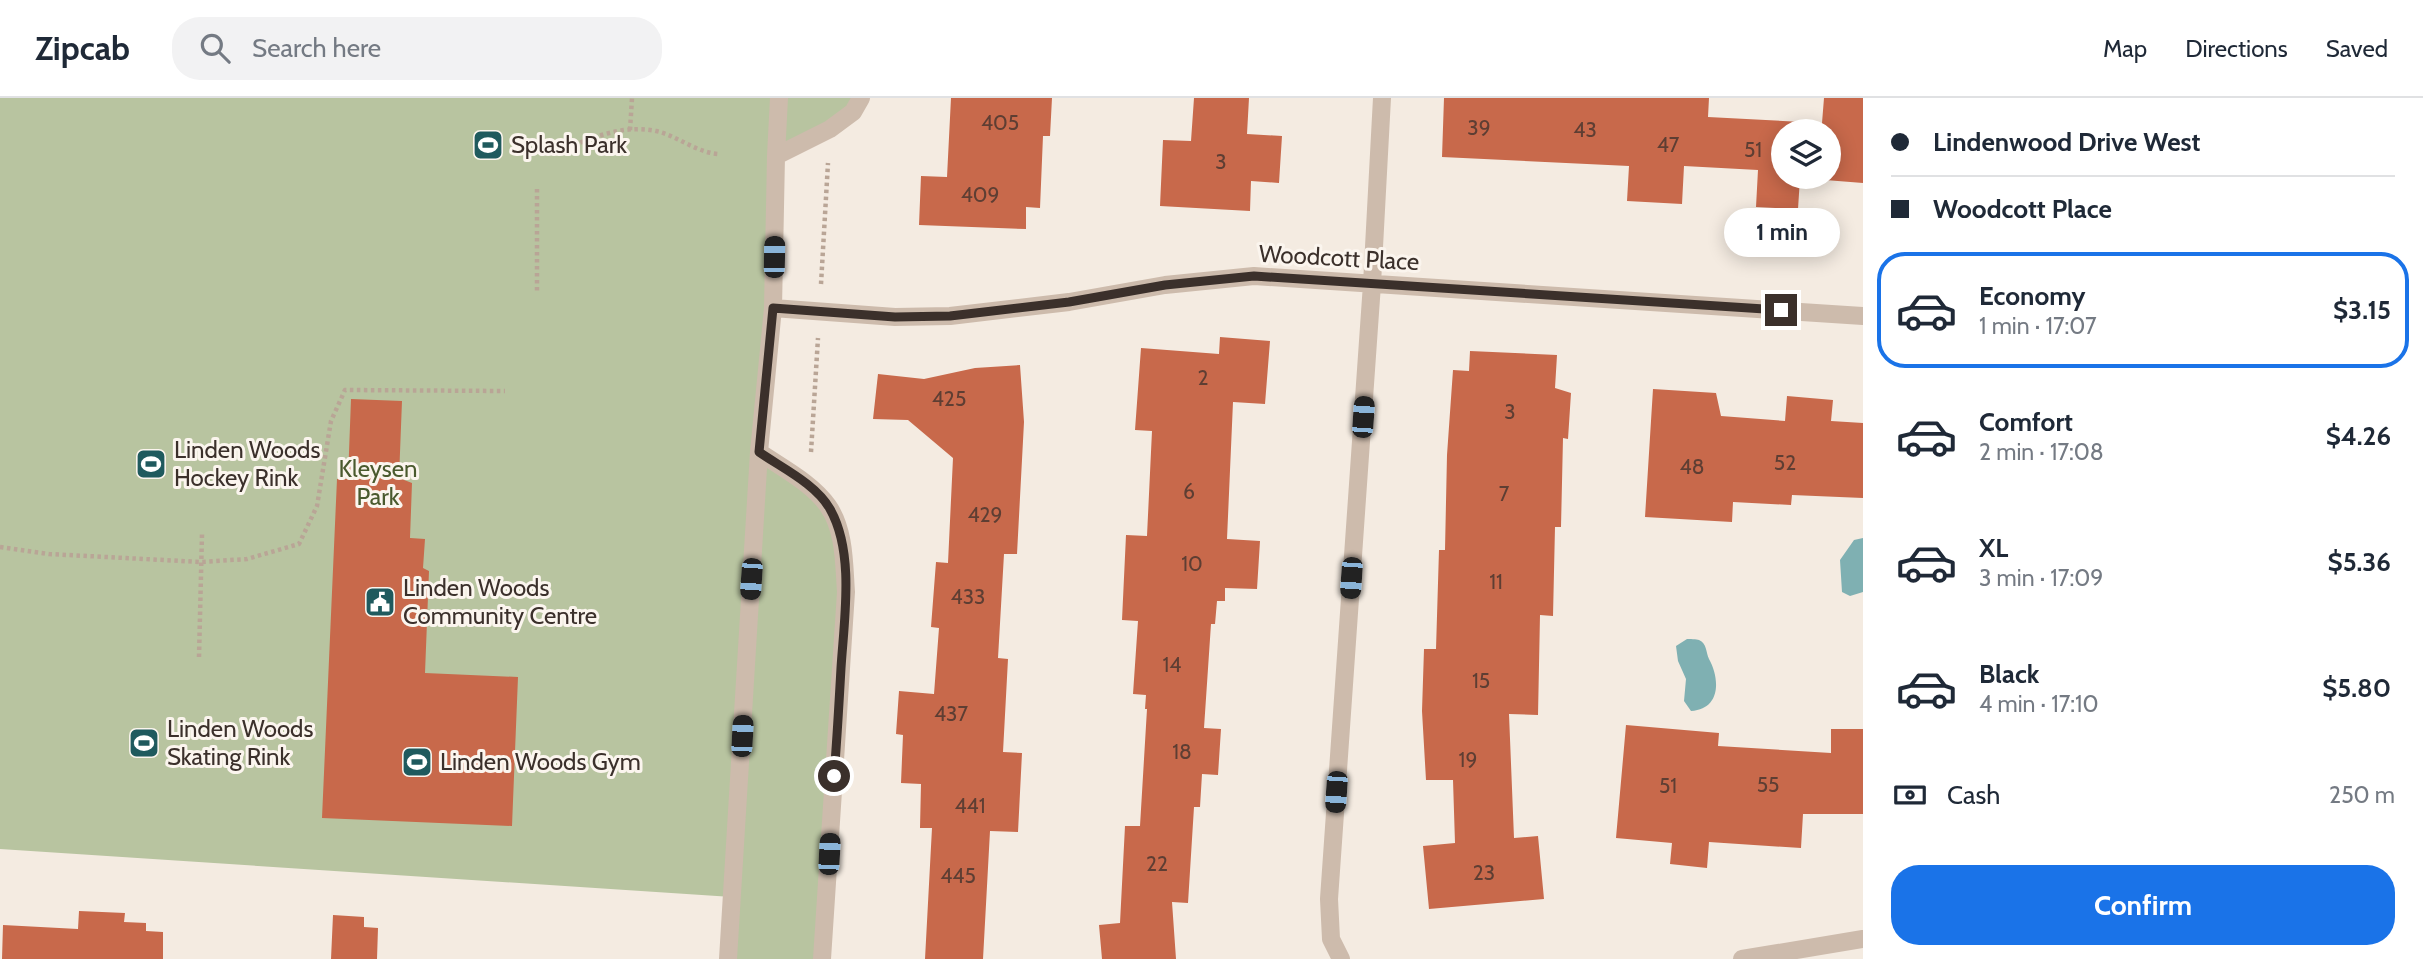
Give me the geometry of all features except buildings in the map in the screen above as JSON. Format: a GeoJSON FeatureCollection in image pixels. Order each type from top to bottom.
{"type":"FeatureCollection","features":[{"type":"Feature","properties":{"kind":"street"},"geometry":{"type":"LineString","coordinates":[[728,959],[759,452],[773,308],[779,98]]}},
{"type":"Feature","properties":{"kind":"street"},"geometry":{"type":"LineString","coordinates":[[776,156],[830,129],[853,112],[861,98]]}},
{"type":"Feature","properties":{"kind":"street"},"geometry":{"type":"LineString","coordinates":[[1342,959],[1331,939],[1329,899],[1372,284],[1382,98]]}},
{"type":"Feature","properties":{"kind":"street","name":"Woodcott Place"},"geometry":{"type":"LineString","coordinates":[[773,308],[895,317],[950,316],[1069,302],[1165,285],[1254,276],[1863,316]]}},
{"type":"Feature","properties":{"kind":"street"},"geometry":{"type":"LineString","coordinates":[[759,452],[814,491],[829,507],[838,526],[844,556],[846,592],[822,959]]}},
{"type":"Feature","properties":{"kind":"street"},"geometry":{"type":"LineString","coordinates":[[1741,959],[1863,939]]}},
{"type":"Feature","properties":{"kind":"path"},"geometry":{"type":"LineString","coordinates":[[630,130],[632,98]]}},
{"type":"Feature","properties":{"kind":"path"},"geometry":{"type":"LineString","coordinates":[[561,151],[594,136],[630,130],[657,131],[704,152],[718,154]]}},
{"type":"Feature","properties":{"kind":"path"},"geometry":{"type":"LineString","coordinates":[[537,189],[537,293]]}},
{"type":"Feature","properties":{"kind":"path"},"geometry":{"type":"LineString","coordinates":[[0,547],[49,554],[201,562],[247,559],[299,544],[317,506],[331,421],[345,390],[505,391]]}},
{"type":"Feature","properties":{"kind":"path"},"geometry":{"type":"LineString","coordinates":[[199,657],[202,534]]}},
{"type":"Feature","properties":{"kind":"green space","name":"Kleysen Park"},"geometry":{"type":"Polygon","coordinates":[[[0,98],[861,98],[776,156],[759,452],[814,491],[844,556],[822,959],[728,959],[732,897],[0,849],[0,98]]]}},
{"type":"Feature","properties":{"kind":"water"},"geometry":{"type":"Polygon","coordinates":[[[1863,538],[1863,592],[1850,596],[1842,592],[1840,560],[1854,540],[1863,538]]]}},
{"type":"Feature","properties":{"kind":"water"},"geometry":{"type":"Polygon","coordinates":[[[1687,639],[1704,643],[1716,684],[1713,699],[1708,705],[1691,711],[1684,701],[1686,679],[1678,661],[1676,646],[1687,639]]]}},
{"type":"Feature","properties":{"kind":"place","name":"Splash Park"},"geometry":{"type":"Point","coordinates":[488,145]}},
{"type":"Feature","properties":{"kind":"place","name":"Linden Woods Hockey Rink"},"geometry":{"type":"Point","coordinates":[151,464]}},
{"type":"Feature","properties":{"kind":"place","name":"Linden Woods Community Centre"},"geometry":{"type":"Point","coordinates":[380,602]}},
{"type":"Feature","properties":{"kind":"place","name":"Linden Woods Skating Rink"},"geometry":{"type":"Point","coordinates":[144,743]}},
{"type":"Feature","properties":{"kind":"place","name":"Linden Woods Gym"},"geometry":{"type":"Point","coordinates":[417,762]}},
{"type":"Feature","properties":{"kind":"route"},"geometry":{"type":"LineString","coordinates":[[834,776],[846,592],[844,556],[838,526],[829,507],[814,491],[759,452],[773,308],[895,317],[950,316],[1069,302],[1165,285],[1254,276],[1781,310]]}}]}
